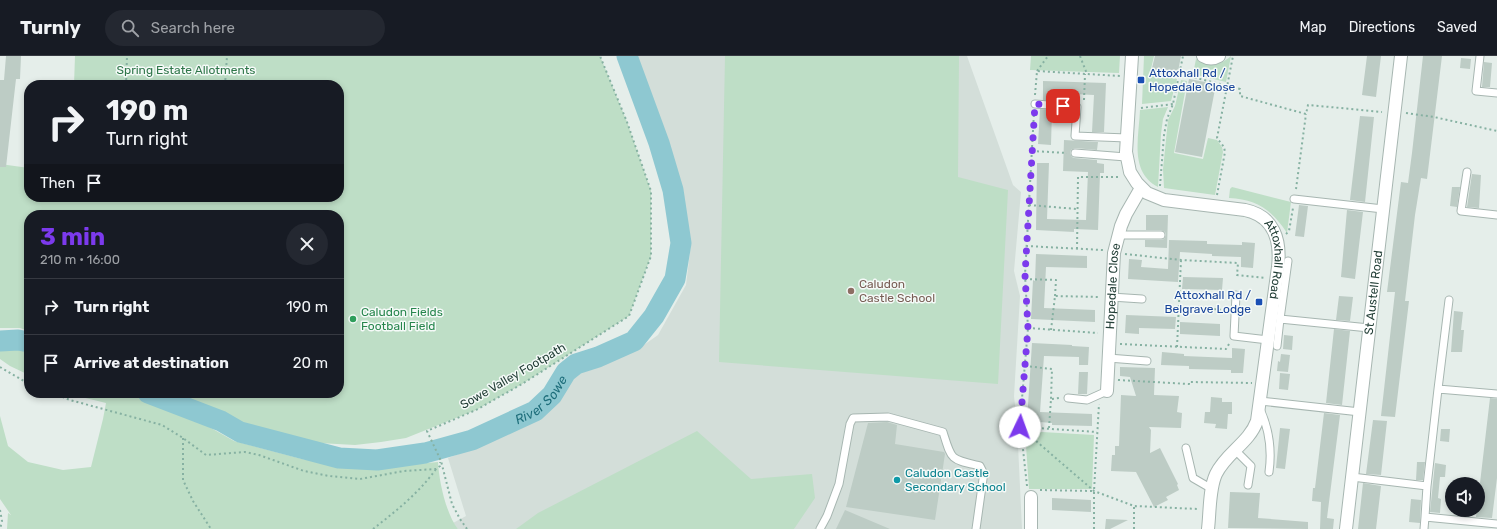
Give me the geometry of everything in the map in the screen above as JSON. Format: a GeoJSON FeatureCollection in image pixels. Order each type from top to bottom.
{"type":"FeatureCollection","features":[{"type":"Feature","properties":{"kind":"street","name":"Attoxhall Road"},"geometry":{"type":"LineString","coordinates":[[1132,56],[1126,157],[1133,177],[1141,188],[1153,196],[1169,201],[1245,210],[1257,214],[1270,225],[1279,242],[1272,343],[1263,382],[1260,404],[1253,430],[1216,474],[1212,489],[1208,529]]}},
{"type":"Feature","properties":{"kind":"street"},"geometry":{"type":"LineString","coordinates":[[1203,56],[1206,58],[1215,58],[1219,56]]}},
{"type":"Feature","properties":{"kind":"street","name":"St Austell Road"},"geometry":{"type":"LineString","coordinates":[[1346,529],[1401,56]]}},
{"type":"Feature","properties":{"kind":"street","name":"Hopedale Close"},"geometry":{"type":"LineString","coordinates":[[1107,385],[1114,253],[1118,235],[1126,214],[1141,188]]}},
{"type":"Feature","properties":{"kind":"street"},"geometry":{"type":"LineString","coordinates":[[1029,493],[1031,529]]}},
{"type":"Feature","properties":{"kind":"lane"},"geometry":{"type":"LineString","coordinates":[[1480,56],[1476,91],[1497,94]]}},
{"type":"Feature","properties":{"kind":"lane"},"geometry":{"type":"LineString","coordinates":[[1035,104],[1077,107],[1075,136],[1127,138]]}},
{"type":"Feature","properties":{"kind":"lane"},"geometry":{"type":"LineString","coordinates":[[1074,153],[1126,157]]}},
{"type":"Feature","properties":{"kind":"lane"},"geometry":{"type":"LineString","coordinates":[[1467,172],[1461,211],[1497,215]]}},
{"type":"Feature","properties":{"kind":"lane"},"geometry":{"type":"LineString","coordinates":[[1294,198],[1383,209]]}},
{"type":"Feature","properties":{"kind":"lane"},"geometry":{"type":"LineString","coordinates":[[1118,235],[1161,235]]}},
{"type":"Feature","properties":{"kind":"lane"},"geometry":{"type":"LineString","coordinates":[[1236,295],[1234,336],[1272,343],[1280,319],[1288,261]]}},
{"type":"Feature","properties":{"kind":"lane"},"geometry":{"type":"LineString","coordinates":[[1111,298],[1142,299]]}},
{"type":"Feature","properties":{"kind":"lane"},"geometry":{"type":"LineString","coordinates":[[1424,529],[1427,486],[1449,300]]}},
{"type":"Feature","properties":{"kind":"lane"},"geometry":{"type":"LineString","coordinates":[[1280,319],[1369,328]]}},
{"type":"Feature","properties":{"kind":"lane"},"geometry":{"type":"LineString","coordinates":[[1108,358],[1147,361]]}},
{"type":"Feature","properties":{"kind":"lane"},"geometry":{"type":"LineString","coordinates":[[1068,398],[1087,400],[1107,385]]}},
{"type":"Feature","properties":{"kind":"lane"},"geometry":{"type":"LineString","coordinates":[[1438,388],[1497,394]]}},
{"type":"Feature","properties":{"kind":"lane"},"geometry":{"type":"LineString","coordinates":[[1269,472],[1271,455],[1268,445],[1267,426],[1260,404],[1360,412]]}},
{"type":"Feature","properties":{"kind":"lane"},"geometry":{"type":"LineString","coordinates":[[820,529],[827,516],[839,484],[850,424],[853,418],[888,417],[943,432],[950,454],[957,460],[980,466],[983,479],[976,529]]}},
{"type":"Feature","properties":{"kind":"lane"},"geometry":{"type":"LineString","coordinates":[[1186,448],[1192,478],[1212,489]]}},
{"type":"Feature","properties":{"kind":"lane"},"geometry":{"type":"LineString","coordinates":[[1236,451],[1250,466],[1248,484]]}},
{"type":"Feature","properties":{"kind":"lane"},"geometry":{"type":"LineString","coordinates":[[1352,477],[1427,486]]}},
{"type":"Feature","properties":{"kind":"lane"},"geometry":{"type":"LineString","coordinates":[[1425,517],[1497,524]]}},
{"type":"Feature","properties":{"kind":"path"},"geometry":{"type":"LineString","coordinates":[[126,80],[127,56]]}},
{"type":"Feature","properties":{"kind":"path"},"geometry":{"type":"LineString","coordinates":[[225,80],[227,56]]}},
{"type":"Feature","properties":{"kind":"path","name":"Sowe Valley Footpath"},"geometry":{"type":"LineString","coordinates":[[467,529],[452,504],[441,461],[427,431],[476,410],[522,384],[630,316],[651,256],[651,191],[627,122],[600,56]]}},
{"type":"Feature","properties":{"kind":"path"},"geometry":{"type":"LineString","coordinates":[[1048,56],[1037,71],[1026,246],[1025,278],[1028,328],[1020,427],[1029,493],[1094,491]]}},
{"type":"Feature","properties":{"kind":"path"},"geometry":{"type":"LineString","coordinates":[[1077,107],[1083,107],[1086,74],[1080,56]]}},
{"type":"Feature","properties":{"kind":"path"},"geometry":{"type":"LineString","coordinates":[[1153,196],[1160,188],[1164,135],[1167,119],[1173,104],[1183,56]]}},
{"type":"Feature","properties":{"kind":"path"},"geometry":{"type":"LineString","coordinates":[[1215,206],[1225,152],[1224,147],[1217,138],[1233,56]]}},
{"type":"Feature","properties":{"kind":"path"},"geometry":{"type":"LineString","coordinates":[[1037,71],[1131,76]]}},
{"type":"Feature","properties":{"kind":"path"},"geometry":{"type":"LineString","coordinates":[[1180,74],[1240,89],[1240,96],[1306,114]]}},
{"type":"Feature","properties":{"kind":"path"},"geometry":{"type":"LineString","coordinates":[[1129,107],[1138,108],[1173,104]]}},
{"type":"Feature","properties":{"kind":"path"},"geometry":{"type":"LineString","coordinates":[[1279,242],[1289,231],[1308,105],[1394,115],[1403,113],[1425,116],[1497,131]]}},
{"type":"Feature","properties":{"kind":"path"},"geometry":{"type":"LineString","coordinates":[[1032,151],[1074,153]]}},
{"type":"Feature","properties":{"kind":"path"},"geometry":{"type":"LineString","coordinates":[[1077,249],[1078,177],[1133,177]]}},
{"type":"Feature","properties":{"kind":"path"},"geometry":{"type":"LineString","coordinates":[[1029,205],[1078,209]]}},
{"type":"Feature","properties":{"kind":"path"},"geometry":{"type":"LineString","coordinates":[[1026,246],[1109,251],[1114,253],[1181,260],[1238,263],[1237,275],[1276,279]]}},
{"type":"Feature","properties":{"kind":"path"},"geometry":{"type":"LineString","coordinates":[[1177,347],[1181,260]]}},
{"type":"Feature","properties":{"kind":"path"},"geometry":{"type":"LineString","coordinates":[[1025,278],[1056,280],[1051,330]]}},
{"type":"Feature","properties":{"kind":"path"},"geometry":{"type":"LineString","coordinates":[[1055,296],[1111,298]]}},
{"type":"Feature","properties":{"kind":"path"},"geometry":{"type":"LineString","coordinates":[[1194,308],[1235,311]]}},
{"type":"Feature","properties":{"kind":"path"},"geometry":{"type":"LineString","coordinates":[[1028,328],[1177,347],[1226,349],[1234,336]]}},
{"type":"Feature","properties":{"kind":"path"},"geometry":{"type":"LineString","coordinates":[[1025,366],[1052,368],[1049,429]]}},
{"type":"Feature","properties":{"kind":"path"},"geometry":{"type":"LineString","coordinates":[[0,367],[24,381]]}},
{"type":"Feature","properties":{"kind":"path"},"geometry":{"type":"LineString","coordinates":[[1094,529],[1094,491],[1099,400],[1107,385],[1189,384],[1190,382],[1252,384],[1263,382]]}},
{"type":"Feature","properties":{"kind":"path"},"geometry":{"type":"LineString","coordinates":[[65,398],[162,425],[206,455],[245,452],[259,455],[304,471],[329,476],[360,479],[404,471],[436,469]]}},
{"type":"Feature","properties":{"kind":"path"},"geometry":{"type":"LineString","coordinates":[[1051,398],[1068,398]]}},
{"type":"Feature","properties":{"kind":"path"},"geometry":{"type":"LineString","coordinates":[[1020,427],[1097,432]]}},
{"type":"Feature","properties":{"kind":"path"},"geometry":{"type":"LineString","coordinates":[[1020,427],[1094,491],[1134,506],[1210,510]]}},
{"type":"Feature","properties":{"kind":"path"},"geometry":{"type":"LineString","coordinates":[[183,438],[183,480],[193,501],[211,529]]}},
{"type":"Feature","properties":{"kind":"path"},"geometry":{"type":"LineString","coordinates":[[373,529],[400,508],[426,482],[440,466],[441,461]]}},
{"type":"Feature","properties":{"kind":"path"},"geometry":{"type":"LineString","coordinates":[[1134,506],[1134,529]]}},
{"type":"Feature","properties":{"kind":"path"},"geometry":{"type":"LineString","coordinates":[[0,510],[2,522],[0,529]]}},
{"type":"Feature","properties":{"kind":"shaded area","name":"Caludon Castle School"},"geometry":{"type":"Polygon","coordinates":[[[636,56],[967,56],[1013,185],[1021,192],[1014,271],[1020,296],[1014,396],[1017,424],[1022,529],[458,529],[453,523],[466,516],[448,458],[475,448],[537,420],[556,399],[572,377],[641,347],[658,335],[686,285],[691,244],[683,192],[636,56]]]}},
{"type":"Feature","properties":{"kind":"green space","name":"Spring Estate Allotments"},"geometry":{"type":"Polygon","coordinates":[[[75,56],[600,56],[627,122],[651,191],[651,256],[629,316],[522,384],[476,410],[406,438],[381,442],[355,445],[319,443],[282,437],[179,398],[344,398],[344,210],[24,210],[24,329],[0,328],[0,164],[24,167],[24,202],[344,202],[344,80],[74,80],[75,56]]]}},
{"type":"Feature","properties":{"kind":"green space"},"geometry":{"type":"Polygon","coordinates":[[[725,56],[959,56],[958,177],[1008,190],[998,384],[719,362],[725,56]]]}},
{"type":"Feature","properties":{"kind":"green space"},"geometry":{"type":"Polygon","coordinates":[[[1031,56],[1120,56],[1119,73],[1030,70],[1031,56]]]}},
{"type":"Feature","properties":{"kind":"green space"},"geometry":{"type":"Polygon","coordinates":[[[1144,56],[1154,56],[1150,73],[1177,79],[1171,101],[1142,104],[1144,56]]]}},
{"type":"Feature","properties":{"kind":"green space"},"geometry":{"type":"Polygon","coordinates":[[[1231,56],[1226,82],[1193,74],[1196,59],[1205,63],[1214,64],[1223,62],[1231,56]]]}},
{"type":"Feature","properties":{"kind":"green space"},"geometry":{"type":"Polygon","coordinates":[[[1181,80],[1187,81],[1174,153],[1203,159],[1208,138],[1217,140],[1222,147],[1223,152],[1215,195],[1164,188],[1163,169],[1168,120],[1175,106],[1181,80]]]}},
{"type":"Feature","properties":{"kind":"green space"},"geometry":{"type":"Polygon","coordinates":[[[1168,107],[1163,119],[1161,134],[1158,187],[1149,180],[1139,163],[1138,142],[1140,110],[1168,107]]]}},
{"type":"Feature","properties":{"kind":"green space"},"geometry":{"type":"Polygon","coordinates":[[[1232,187],[1291,202],[1287,233],[1275,218],[1262,207],[1255,203],[1229,198],[1230,189],[1232,187]]]}},
{"type":"Feature","properties":{"kind":"green space"},"geometry":{"type":"Polygon","coordinates":[[[0,347],[24,348],[24,373],[10,366],[0,359],[0,347]]]}},
{"type":"Feature","properties":{"kind":"green space"},"geometry":{"type":"Polygon","coordinates":[[[86,398],[150,398],[204,424],[234,441],[302,459],[364,469],[438,462],[444,497],[450,515],[458,529],[7,529],[8,513],[11,515],[0,499],[0,416],[8,446],[28,462],[63,470],[91,467],[106,403],[86,398]]]}},
{"type":"Feature","properties":{"kind":"green space"},"geometry":{"type":"Polygon","coordinates":[[[697,431],[751,479],[812,474],[815,498],[794,529],[516,529],[538,513],[697,431]]]}},
{"type":"Feature","properties":{"kind":"green space"},"geometry":{"type":"Polygon","coordinates":[[[1025,431],[1094,435],[1092,489],[1029,489],[1025,431]]]}},
{"type":"Feature","properties":{"kind":"building"},"geometry":{"type":"Polygon","coordinates":[[[6,56],[21,56],[20,79],[16,79],[6,167],[0,167],[0,80],[4,80],[6,56]]]}},
{"type":"Feature","properties":{"kind":"building"},"geometry":{"type":"Polygon","coordinates":[[[1155,56],[1181,56],[1177,77],[1151,72],[1155,56]]]}},
{"type":"Feature","properties":{"kind":"building"},"geometry":{"type":"Polygon","coordinates":[[[1367,56],[1381,56],[1376,97],[1362,95],[1367,56]]]}},
{"type":"Feature","properties":{"kind":"building"},"geometry":{"type":"Polygon","coordinates":[[[1423,56],[1442,56],[1427,179],[1421,178],[1415,215],[1405,301],[1409,301],[1395,417],[1381,416],[1395,292],[1387,292],[1401,182],[1408,183],[1423,56]]]}},
{"type":"Feature","properties":{"kind":"building"},"geometry":{"type":"Polygon","coordinates":[[[1461,58],[1471,59],[1470,69],[1460,68],[1461,58]]]}},
{"type":"Feature","properties":{"kind":"building"},"geometry":{"type":"Polygon","coordinates":[[[1484,62],[1492,63],[1490,87],[1482,87],[1484,62]]]}},
{"type":"Feature","properties":{"kind":"building"},"geometry":{"type":"Polygon","coordinates":[[[1189,79],[1216,84],[1202,157],[1175,152],[1189,79]]]}},
{"type":"Feature","properties":{"kind":"building"},"geometry":{"type":"Polygon","coordinates":[[[1043,81],[1106,83],[1104,132],[1092,132],[1094,95],[1053,93],[1053,100],[1043,100],[1043,81]]]}},
{"type":"Feature","properties":{"kind":"building"},"geometry":{"type":"Polygon","coordinates":[[[1040,109],[1052,110],[1051,145],[1038,144],[1040,109]]]}},
{"type":"Feature","properties":{"kind":"building"},"geometry":{"type":"Polygon","coordinates":[[[1360,116],[1374,117],[1365,202],[1350,200],[1360,116]]]}},
{"type":"Feature","properties":{"kind":"building"},"geometry":{"type":"Polygon","coordinates":[[[1064,140],[1098,142],[1097,150],[1075,148],[1071,150],[1070,153],[1074,158],[1097,160],[1097,163],[1104,164],[1104,173],[1100,173],[1098,230],[1074,229],[1074,232],[1036,230],[1037,163],[1049,163],[1047,219],[1086,220],[1088,172],[1063,171],[1064,140]]]}},
{"type":"Feature","properties":{"kind":"building"},"geometry":{"type":"Polygon","coordinates":[[[1472,174],[1481,175],[1479,208],[1467,207],[1472,174]]]}},
{"type":"Feature","properties":{"kind":"building"},"geometry":{"type":"Polygon","coordinates":[[[1452,187],[1460,187],[1457,207],[1450,206],[1452,187]]]}},
{"type":"Feature","properties":{"kind":"building"},"geometry":{"type":"Polygon","coordinates":[[[1299,205],[1308,206],[1304,237],[1295,236],[1299,205]]]}},
{"type":"Feature","properties":{"kind":"building"},"geometry":{"type":"Polygon","coordinates":[[[1347,210],[1363,212],[1355,279],[1341,277],[1347,210]]]}},
{"type":"Feature","properties":{"kind":"building"},"geometry":{"type":"Polygon","coordinates":[[[1146,215],[1168,215],[1167,248],[1145,247],[1145,240],[1161,240],[1164,239],[1166,235],[1165,232],[1161,230],[1146,230],[1146,215]]]}},
{"type":"Feature","properties":{"kind":"building"},"geometry":{"type":"Polygon","coordinates":[[[1169,240],[1207,241],[1207,244],[1242,245],[1242,242],[1255,243],[1253,268],[1241,267],[1241,257],[1212,256],[1212,254],[1180,252],[1178,282],[1128,279],[1129,259],[1142,260],[1141,267],[1168,269],[1169,240]]]}},
{"type":"Feature","properties":{"kind":"building"},"geometry":{"type":"Polygon","coordinates":[[[1036,254],[1087,256],[1087,268],[1046,267],[1044,308],[1095,310],[1095,322],[1031,319],[1036,254]]]}},
{"type":"Feature","properties":{"kind":"building"},"geometry":{"type":"Polygon","coordinates":[[[1183,277],[1223,278],[1222,290],[1182,289],[1183,277]]]}},
{"type":"Feature","properties":{"kind":"building"},"geometry":{"type":"Polygon","coordinates":[[[1339,296],[1353,297],[1350,321],[1336,320],[1339,296]]]}},
{"type":"Feature","properties":{"kind":"building"},"geometry":{"type":"Polygon","coordinates":[[[1454,311],[1463,312],[1461,330],[1464,330],[1462,352],[1451,352],[1454,311]]]}},
{"type":"Feature","properties":{"kind":"building"},"geometry":{"type":"Polygon","coordinates":[[[1126,315],[1176,317],[1175,329],[1139,328],[1139,334],[1125,333],[1126,315]]]}},
{"type":"Feature","properties":{"kind":"building"},"geometry":{"type":"Polygon","coordinates":[[[1180,322],[1220,324],[1220,336],[1180,334],[1180,322]]]}},
{"type":"Feature","properties":{"kind":"building"},"geometry":{"type":"Polygon","coordinates":[[[1334,329],[1350,331],[1342,405],[1326,403],[1334,329]]]}},
{"type":"Feature","properties":{"kind":"building"},"geometry":{"type":"Polygon","coordinates":[[[1284,335],[1293,336],[1292,350],[1283,349],[1284,335]]]}},
{"type":"Feature","properties":{"kind":"building"},"geometry":{"type":"Polygon","coordinates":[[[1032,343],[1089,347],[1088,365],[1079,365],[1079,357],[1044,356],[1040,412],[1092,414],[1092,426],[1052,425],[1052,423],[1027,421],[1032,343]]]}},
{"type":"Feature","properties":{"kind":"building"},"geometry":{"type":"Polygon","coordinates":[[[1232,348],[1245,349],[1243,373],[1231,373],[1231,370],[1189,369],[1189,366],[1161,365],[1162,352],[1184,354],[1184,356],[1232,358],[1232,348]]]}},
{"type":"Feature","properties":{"kind":"building"},"geometry":{"type":"Polygon","coordinates":[[[1281,354],[1290,355],[1288,372],[1277,371],[1278,361],[1280,362],[1281,354]]]}},
{"type":"Feature","properties":{"kind":"building"},"geometry":{"type":"Polygon","coordinates":[[[1120,367],[1155,368],[1154,395],[1179,396],[1177,412],[1182,413],[1181,428],[1149,427],[1151,430],[1150,453],[1160,448],[1178,484],[1179,490],[1166,497],[1168,500],[1154,507],[1136,472],[1111,471],[1112,455],[1115,455],[1115,446],[1119,446],[1121,395],[1136,396],[1130,377],[1120,376],[1120,367]]]}},
{"type":"Feature","properties":{"kind":"building"},"geometry":{"type":"Polygon","coordinates":[[[1079,372],[1088,372],[1087,394],[1078,394],[1079,372]]]}},
{"type":"Feature","properties":{"kind":"building"},"geometry":{"type":"Polygon","coordinates":[[[1280,373],[1290,374],[1288,390],[1279,389],[1280,373]]]}},
{"type":"Feature","properties":{"kind":"building"},"geometry":{"type":"Polygon","coordinates":[[[1211,397],[1222,398],[1222,402],[1232,402],[1232,414],[1228,414],[1227,429],[1215,428],[1216,424],[1204,423],[1205,412],[1210,412],[1211,397]]]}},
{"type":"Feature","properties":{"kind":"building"},"geometry":{"type":"Polygon","coordinates":[[[1490,398],[1497,399],[1497,478],[1492,518],[1476,517],[1485,517],[1485,477],[1481,477],[1490,398]]]}},
{"type":"Feature","properties":{"kind":"building"},"geometry":{"type":"Polygon","coordinates":[[[1324,413],[1340,415],[1327,518],[1334,519],[1333,529],[1320,529],[1321,502],[1312,501],[1313,488],[1315,488],[1324,413]]]}},
{"type":"Feature","properties":{"kind":"building"},"geometry":{"type":"Polygon","coordinates":[[[1373,420],[1387,421],[1381,475],[1366,474],[1373,420]]]}},
{"type":"Feature","properties":{"kind":"building","name":"Caludon Castle Secondary School"},"geometry":{"type":"Polygon","coordinates":[[[887,422],[897,425],[895,444],[944,452],[945,454],[935,520],[846,507],[868,423],[887,422]]]}},
{"type":"Feature","properties":{"kind":"building"},"geometry":{"type":"Polygon","coordinates":[[[1280,428],[1290,429],[1285,469],[1276,468],[1280,428]]]}},
{"type":"Feature","properties":{"kind":"building"},"geometry":{"type":"Polygon","coordinates":[[[1441,429],[1450,429],[1449,442],[1440,441],[1441,429]]]}},
{"type":"Feature","properties":{"kind":"building"},"geometry":{"type":"Polygon","coordinates":[[[1417,462],[1425,462],[1423,480],[1416,480],[1417,462]]]}},
{"type":"Feature","properties":{"kind":"building"},"geometry":{"type":"Polygon","coordinates":[[[1435,463],[1446,465],[1445,477],[1440,477],[1438,498],[1441,499],[1440,513],[1430,512],[1435,463]]]}},
{"type":"Feature","properties":{"kind":"building"},"geometry":{"type":"Polygon","coordinates":[[[1363,483],[1381,486],[1376,529],[1358,529],[1363,483]]]}},
{"type":"Feature","properties":{"kind":"building"},"geometry":{"type":"Polygon","coordinates":[[[1230,492],[1260,493],[1258,518],[1308,522],[1308,529],[1228,528],[1230,492]]]}},
{"type":"Feature","properties":{"kind":"building"},"geometry":{"type":"Polygon","coordinates":[[[1052,498],[1091,500],[1091,512],[1052,510],[1052,498]]]}},
{"type":"Feature","properties":{"kind":"building"},"geometry":{"type":"Polygon","coordinates":[[[1411,499],[1421,500],[1420,523],[1409,522],[1411,499]]]}},
{"type":"Feature","properties":{"kind":"building"},"geometry":{"type":"Polygon","coordinates":[[[845,510],[890,529],[836,529],[845,510]]]}},
{"type":"Feature","properties":{"kind":"building"},"geometry":{"type":"Polygon","coordinates":[[[1106,519],[1128,520],[1110,529],[1105,529],[1106,519]]]}},
{"type":"Feature","properties":{"kind":"waterway","name":"River Sowe"},"geometry":{"type":"LineString","coordinates":[[161,398],[221,421],[240,432],[339,458],[377,460],[425,453],[472,440],[535,411],[552,395],[566,372],[576,364],[598,357],[634,341],[654,316],[675,279],[681,243],[673,190],[659,143],[627,56]]}},
{"type":"Feature","properties":{"kind":"waterway","name":"River Sowe"},"geometry":{"type":"LineString","coordinates":[[0,341],[24,341]]}},
{"type":"Feature","properties":{"kind":"place","name":"Attoxhall Rd / Hopedale Close"},"geometry":{"type":"Point","coordinates":[1141,80]}},
{"type":"Feature","properties":{"kind":"place","name":"Caludon Castle School"},"geometry":{"type":"Point","coordinates":[851,291]}},
{"type":"Feature","properties":{"kind":"place","name":"Attoxhall Rd / Belgrave Lodge"},"geometry":{"type":"Point","coordinates":[1259,302]}},
{"type":"Feature","properties":{"kind":"place","name":"Caludon Fields Football Field"},"geometry":{"type":"Point","coordinates":[353,319]}},
{"type":"Feature","properties":{"kind":"place","name":"Caludon Castle Secondary School"},"geometry":{"type":"Point","coordinates":[897,480]}},
{"type":"Feature","properties":{"kind":"route"},"geometry":{"type":"LineString","coordinates":[[1020,427],[1028,328],[1025,275],[1035,104],[1063,106]]}}]}
